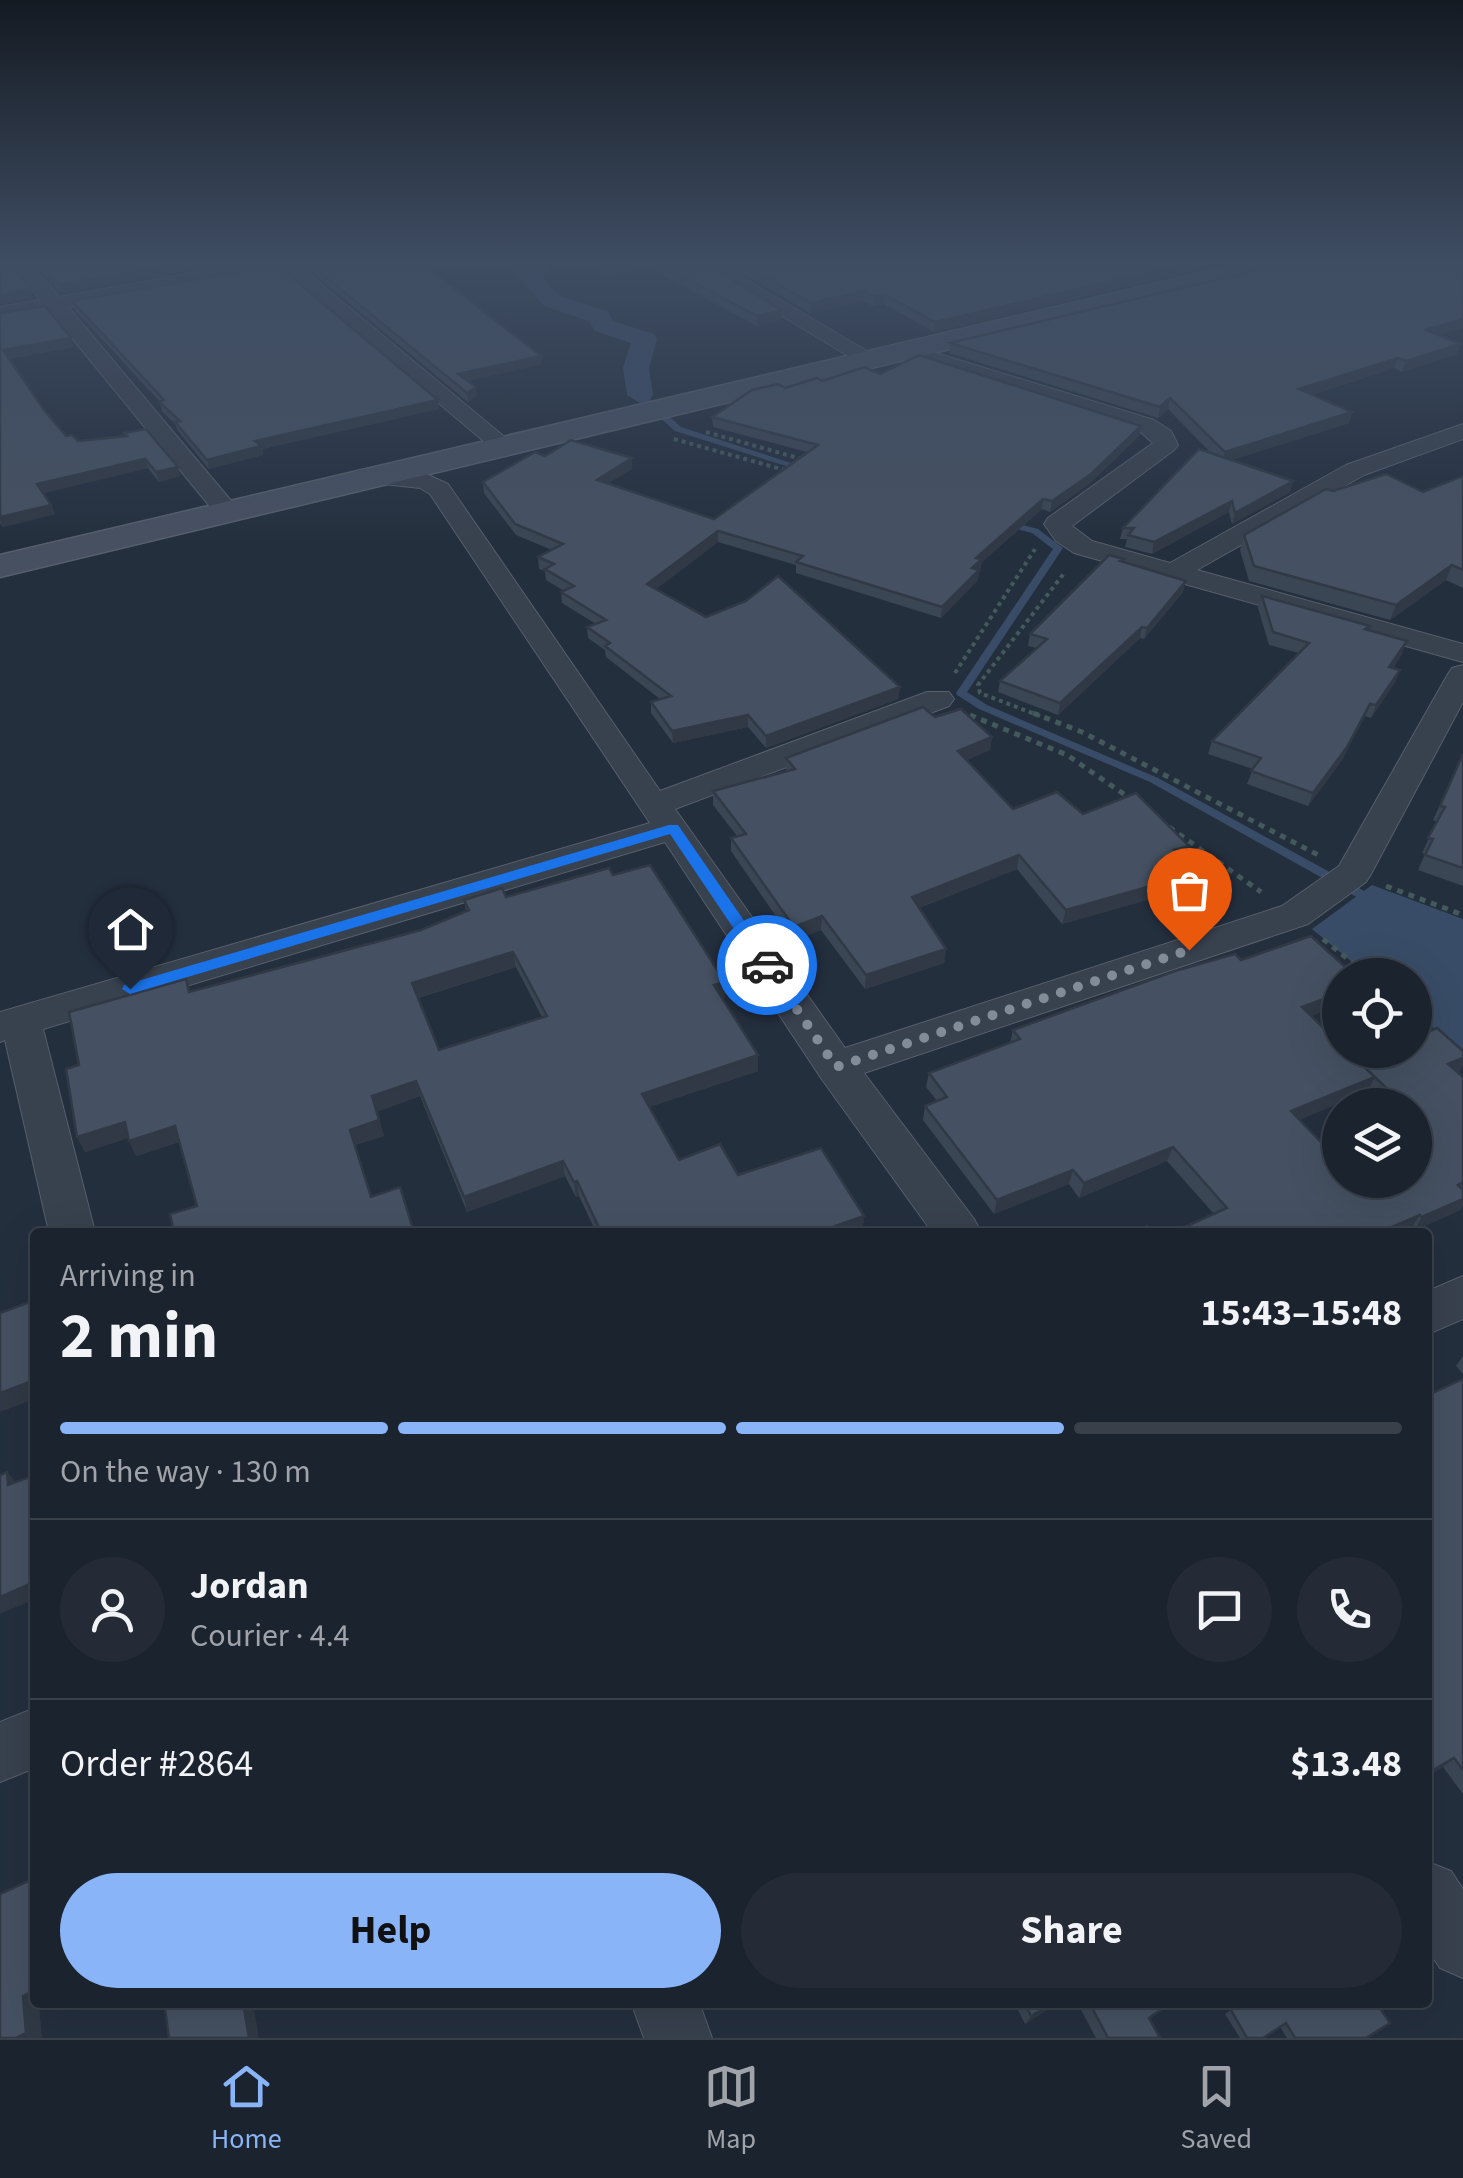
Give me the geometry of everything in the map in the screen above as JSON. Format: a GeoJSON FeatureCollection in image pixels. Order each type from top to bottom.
{"type":"FeatureCollection","features":[{"type":"Feature","properties":{"kind":"street"},"geometry":{"type":"LineString","coordinates":[[96,354],[226,509]]}},
{"type":"Feature","properties":{"kind":"street"},"geometry":{"type":"LineString","coordinates":[[397,354],[501,444]]}},
{"type":"Feature","properties":{"kind":"street"},"geometry":{"type":"LineString","coordinates":[[861,354],[871,360]]}},
{"type":"Feature","properties":{"kind":"street"},"geometry":{"type":"LineString","coordinates":[[0,566],[631,414],[684,416],[900,354]]}},
{"type":"Feature","properties":{"kind":"street"},"geometry":{"type":"LineString","coordinates":[[917,354],[1146,425],[1163,436],[1166,445],[1058,524],[1065,535],[1084,547],[1463,653]]}},
{"type":"Feature","properties":{"kind":"street"},"geometry":{"type":"LineString","coordinates":[[1176,571],[1356,470],[1463,431]]}},
{"type":"Feature","properties":{"kind":"street"},"geometry":{"type":"LineString","coordinates":[[459,454],[442,466],[435,478],[439,489],[836,1067],[955,1228]]}},
{"type":"Feature","properties":{"kind":"street"},"geometry":{"type":"LineString","coordinates":[[366,476],[426,481],[439,489]]}},
{"type":"Feature","properties":{"kind":"street"},"geometry":{"type":"LineString","coordinates":[[836,1067],[1295,916],[1353,874],[1463,674]]}},
{"type":"Feature","properties":{"kind":"street"},"geometry":{"type":"LineString","coordinates":[[71,1228],[10,1024],[663,817],[938,699]]}},
{"type":"Feature","properties":{"kind":"street"},"geometry":{"type":"LineString","coordinates":[[1432,1311],[1463,1297]]}},
{"type":"Feature","properties":{"kind":"street"},"geometry":{"type":"LineString","coordinates":[[0,1752],[30,1740]]}},
{"type":"Feature","properties":{"kind":"street"},"geometry":{"type":"LineString","coordinates":[[1432,1900],[1463,1945]]}},
{"type":"Feature","properties":{"kind":"street"},"geometry":{"type":"LineString","coordinates":[[668,2008],[678,2038]]}},
{"type":"Feature","properties":{"kind":"path"},"geometry":{"type":"LineString","coordinates":[[684,416],[806,460]]}},
{"type":"Feature","properties":{"kind":"path"},"geometry":{"type":"LineString","coordinates":[[672,439],[787,471]]}},
{"type":"Feature","properties":{"kind":"path"},"geometry":{"type":"LineString","coordinates":[[1032,542],[1035,551],[938,699],[1067,755],[1132,801]]}},
{"type":"Feature","properties":{"kind":"path"},"geometry":{"type":"LineString","coordinates":[[1084,547],[978,685],[979,692],[1098,740],[1353,874],[1463,915]]}},
{"type":"Feature","properties":{"kind":"path"},"geometry":{"type":"LineString","coordinates":[[1165,824],[1295,916],[1347,958]]}},
{"type":"Feature","properties":{"kind":"path"},"geometry":{"type":"LineString","coordinates":[[1432,1027],[1451,1042]]}},
{"type":"Feature","properties":{"kind":"water"},"geometry":{"type":"Polygon","coordinates":[[[1372,885],[1463,919],[1463,1052],[1432,1027],[1432,958],[1347,958],[1312,929],[1372,885]]]}},
{"type":"Feature","properties":{"kind":"building"},"geometry":{"type":"Polygon","coordinates":[[[0,354],[6,354],[66,436],[72,435],[78,441],[127,436],[124,433],[146,429],[178,467],[156,472],[145,459],[37,484],[51,505],[0,517],[0,354]]]}},
{"type":"Feature","properties":{"kind":"building"},"geometry":{"type":"Polygon","coordinates":[[[121,354],[383,354],[438,400],[255,441],[261,446],[207,460],[175,422],[180,421],[159,402],[164,400],[121,354]]]}},
{"type":"Feature","properties":{"kind":"building"},"geometry":{"type":"Polygon","coordinates":[[[420,354],[541,356],[458,374],[476,387],[467,393],[420,354]]]}},
{"type":"Feature","properties":{"kind":"building"},"geometry":{"type":"Polygon","coordinates":[[[986,354],[1428,354],[1406,361],[1398,358],[1299,389],[1352,412],[1225,452],[1170,398],[1160,407],[986,354]]]}},
{"type":"Feature","properties":{"kind":"building"},"geometry":{"type":"Polygon","coordinates":[[[919,355],[1141,426],[1091,474],[1052,501],[1043,499],[976,558],[982,559],[972,568],[979,570],[942,607],[796,562],[803,556],[718,531],[647,584],[706,617],[746,601],[778,576],[900,687],[766,736],[748,715],[672,731],[651,702],[671,696],[605,646],[610,643],[587,627],[606,620],[561,592],[574,586],[545,569],[554,564],[538,557],[563,544],[515,524],[483,482],[535,452],[545,456],[571,440],[632,458],[597,480],[714,519],[818,445],[712,417],[752,390],[778,384],[785,388],[817,378],[822,381],[865,367],[880,374],[919,355]]]}},
{"type":"Feature","properties":{"kind":"building"},"geometry":{"type":"Polygon","coordinates":[[[1199,449],[1293,481],[1235,513],[1232,501],[1154,542],[1128,535],[1134,528],[1123,528],[1199,449]]]}},
{"type":"Feature","properties":{"kind":"building"},"geometry":{"type":"Polygon","coordinates":[[[1386,474],[1423,492],[1463,476],[1463,570],[1452,565],[1396,605],[1254,566],[1244,535],[1326,489],[1333,491],[1386,474]]]}},
{"type":"Feature","properties":{"kind":"building"},"geometry":{"type":"Polygon","coordinates":[[[1109,555],[1186,581],[1147,628],[1142,627],[1060,703],[1000,681],[1047,639],[1030,634],[1109,555]]]}},
{"type":"Feature","properties":{"kind":"building"},"geometry":{"type":"Polygon","coordinates":[[[1262,596],[1370,626],[1365,629],[1407,641],[1389,667],[1400,670],[1376,705],[1370,704],[1347,747],[1313,793],[1251,771],[1261,758],[1212,741],[1309,643],[1273,632],[1262,596]]]}},
{"type":"Feature","properties":{"kind":"building"},"geometry":{"type":"Polygon","coordinates":[[[923,707],[935,717],[961,709],[992,737],[958,751],[1013,809],[1057,792],[1083,814],[1136,793],[1189,846],[1174,850],[1197,873],[1066,910],[1019,855],[912,897],[946,949],[866,975],[822,916],[794,927],[731,838],[746,834],[713,791],[795,769],[786,758],[923,707]]]}},
{"type":"Feature","properties":{"kind":"building"},"geometry":{"type":"Polygon","coordinates":[[[1463,754],[1463,868],[1425,855],[1433,839],[1428,838],[1445,807],[1440,806],[1463,754]]]}},
{"type":"Feature","properties":{"kind":"building"},"geometry":{"type":"Polygon","coordinates":[[[650,865],[725,982],[714,985],[758,1055],[642,1094],[679,1160],[720,1144],[738,1175],[821,1148],[864,1216],[830,1228],[599,1228],[563,1161],[464,1197],[416,1081],[372,1096],[379,1120],[350,1130],[371,1197],[400,1187],[413,1228],[173,1228],[170,1214],[197,1206],[175,1126],[129,1141],[125,1122],[77,1137],[66,1069],[79,1065],[69,1012],[186,979],[189,992],[421,930],[469,910],[464,900],[502,888],[506,897],[609,868],[613,875],[650,865]],[[513,952],[412,983],[439,1050],[547,1016],[513,952]]]}},
{"type":"Feature","properties":{"kind":"building"},"geometry":{"type":"Polygon","coordinates":[[[1311,936],[1335,958],[1322,958],[1322,1000],[1302,1007],[1322,1026],[1322,1068],[1432,1068],[1432,1030],[1437,1028],[1463,1051],[1463,1058],[1448,1064],[1463,1077],[1463,1182],[1458,1185],[1463,1190],[1463,1199],[1389,1228],[1182,1228],[1227,1208],[1173,1147],[1084,1183],[1073,1170],[997,1200],[925,1106],[947,1097],[929,1073],[1020,1039],[1013,1030],[1175,971],[1235,954],[1241,960],[1311,936]]]}},
{"type":"Feature","properties":{"kind":"building"},"geometry":{"type":"Polygon","coordinates":[[[30,1302],[30,1382],[0,1393],[0,1313],[30,1302]]]}},
{"type":"Feature","properties":{"kind":"building"},"geometry":{"type":"Polygon","coordinates":[[[1463,1379],[1463,1770],[1454,1758],[1432,1771],[1432,1393],[1463,1379]]]}},
{"type":"Feature","properties":{"kind":"building"},"geometry":{"type":"Polygon","coordinates":[[[7,1472],[8,1485],[30,1477],[30,1584],[0,1597],[0,1475],[7,1472]]]}},
{"type":"Feature","properties":{"kind":"building"},"geometry":{"type":"Polygon","coordinates":[[[30,1880],[30,1992],[23,1996],[26,2033],[16,2038],[0,2038],[0,1894],[30,1880]]]}},
{"type":"Feature","properties":{"kind":"building"},"geometry":{"type":"Polygon","coordinates":[[[165,2008],[244,2008],[249,2038],[169,2038],[165,2008]]]}},
{"type":"Feature","properties":{"kind":"building"},"geometry":{"type":"Polygon","coordinates":[[[1027,2008],[1044,2008],[1031,2016],[1027,2008]]]}},
{"type":"Feature","properties":{"kind":"building"},"geometry":{"type":"Polygon","coordinates":[[[1092,2008],[1164,2008],[1149,2018],[1160,2038],[1108,2038],[1092,2008]]]}},
{"type":"Feature","properties":{"kind":"building"},"geometry":{"type":"Polygon","coordinates":[[[1380,2008],[1390,2023],[1366,2038],[1295,2038],[1286,2023],[1263,2038],[1247,2038],[1231,2010],[1380,2008]]]}},
{"type":"Feature","properties":{"kind":"waterway"},"geometry":{"type":"LineString","coordinates":[[640,354],[636,368],[640,395]]}},
{"type":"Feature","properties":{"kind":"waterway"},"geometry":{"type":"LineString","coordinates":[[640,395],[678,429],[805,469]]}},
{"type":"Feature","properties":{"kind":"waterway"},"geometry":{"type":"LineString","coordinates":[[1004,523],[1035,531],[1058,548],[961,693],[983,707],[1154,780],[1373,901]]}},
{"type":"Feature","properties":{"kind":"way so far"},"geometry":{"type":"LineString","coordinates":[[767,965],[836,1067],[1189,950]]}},
{"type":"Feature","properties":{"kind":"route"},"geometry":{"type":"LineString","coordinates":[[130,989],[674,828],[767,965]]}}]}
